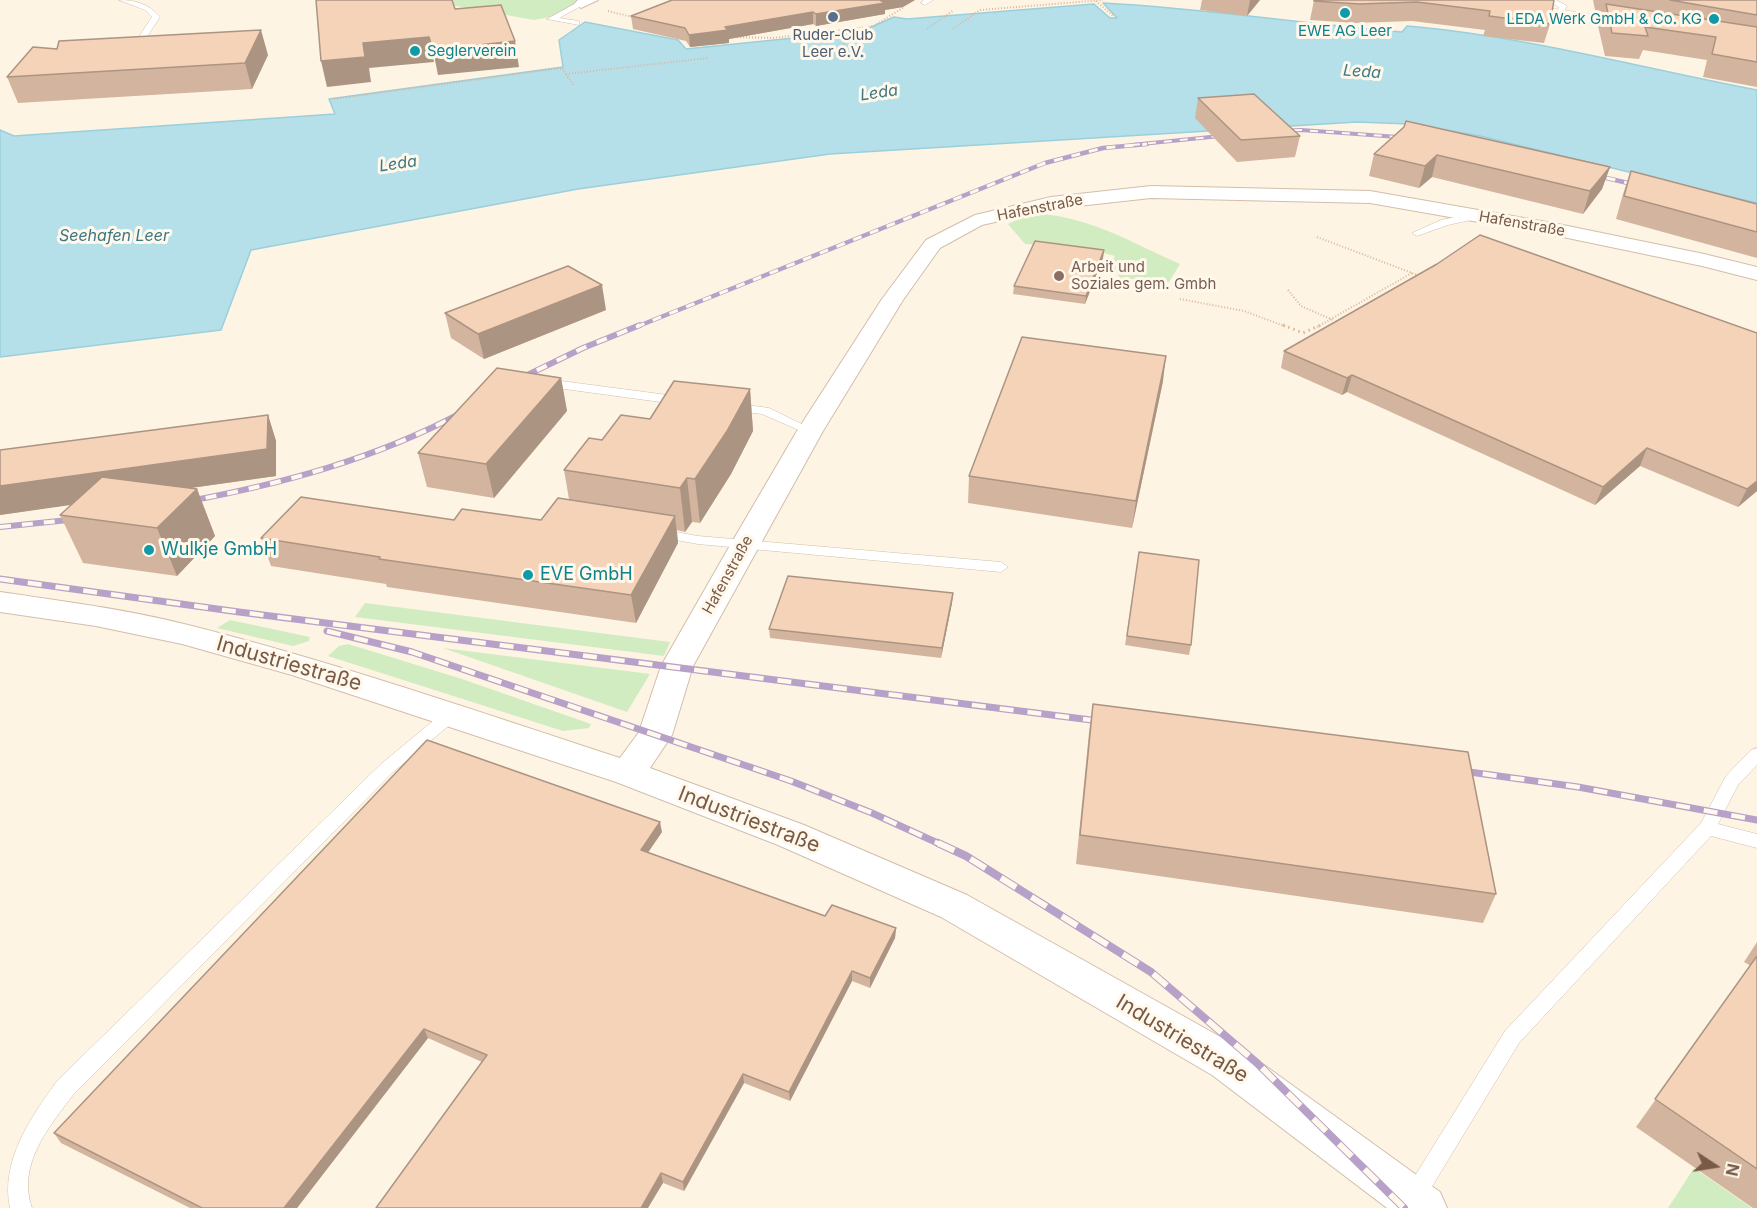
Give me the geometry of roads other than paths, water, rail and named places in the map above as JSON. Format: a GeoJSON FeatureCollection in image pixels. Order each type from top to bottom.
{"type":"FeatureCollection","features":[{"type":"Feature","properties":{"kind":"street"},"geometry":{"type":"LineString","coordinates":[[1452,0],[1554,6],[1662,29]]}},
{"type":"Feature","properties":{"kind":"street","name":"Hafenstraße"},"geometry":{"type":"LineString","coordinates":[[628,773],[655,735],[677,666],[746,542],[810,431],[908,275],[933,244],[975,221],[1051,203],[1151,192],[1370,197],[1692,257],[1757,274]]}},
{"type":"Feature","properties":{"kind":"street","name":"Industriestraße"},"geometry":{"type":"LineString","coordinates":[[0,602],[96,616],[183,634],[303,667],[628,773],[792,835],[954,906],[1227,1062],[1414,1205]]}},
{"type":"Feature","properties":{"kind":"lane"},"geometry":{"type":"LineString","coordinates":[[123,0],[148,8],[156,17],[142,38]]}},
{"type":"Feature","properties":{"kind":"lane"},"geometry":{"type":"LineString","coordinates":[[576,23],[551,19],[586,2]]}},
{"type":"Feature","properties":{"kind":"lane"},"geometry":{"type":"LineString","coordinates":[[1417,233],[1445,222],[1476,216]]}},
{"type":"Feature","properties":{"kind":"lane"},"geometry":{"type":"LineString","coordinates":[[546,383],[696,402]]}},
{"type":"Feature","properties":{"kind":"lane"},"geometry":{"type":"LineString","coordinates":[[719,405],[765,411],[810,431]]}},
{"type":"Feature","properties":{"kind":"lane"},"geometry":{"type":"LineString","coordinates":[[642,531],[698,540],[746,542],[1001,567]]}},
{"type":"Feature","properties":{"kind":"lane"},"geometry":{"type":"LineString","coordinates":[[21,1208],[15,1197],[20,1160],[39,1124],[65,1088],[387,768],[451,714]]}},
{"type":"Feature","properties":{"kind":"lane"},"geometry":{"type":"LineString","coordinates":[[1414,1205],[1512,1037],[1707,828],[1732,781],[1757,754]]}},
{"type":"Feature","properties":{"kind":"lane"},"geometry":{"type":"LineString","coordinates":[[1707,828],[1757,841]]}},
{"type":"Feature","properties":{"kind":"water","name":"Seehafen Leer"},"geometry":{"type":"Polygon","coordinates":[[[1103,3],[1402,32],[1407,26],[1451,31],[1539,45],[1757,90],[1757,203],[1480,136],[1409,124],[1357,122],[830,154],[578,189],[251,250],[221,330],[0,357],[0,130],[14,136],[335,114],[329,99],[563,67],[559,40],[585,22],[678,40],[686,49],[862,31],[894,17],[907,19],[1094,4],[1110,18],[1117,18],[1103,3]]]}},
{"type":"Feature","properties":{"kind":"railway"},"geometry":{"type":"LineString","coordinates":[[1278,131],[1301,130],[1412,138]]}},
{"type":"Feature","properties":{"kind":"railway"},"geometry":{"type":"LineString","coordinates":[[1132,145],[1230,135]]}},
{"type":"Feature","properties":{"kind":"railway"},"geometry":{"type":"LineString","coordinates":[[636,327],[1045,163],[1103,148],[1147,144]]}},
{"type":"Feature","properties":{"kind":"railway"},"geometry":{"type":"LineString","coordinates":[[1589,174],[1641,186]]}},
{"type":"Feature","properties":{"kind":"railway"},"geometry":{"type":"LineString","coordinates":[[517,380],[583,348],[640,325]]}},
{"type":"Feature","properties":{"kind":"railway"},"geometry":{"type":"LineString","coordinates":[[184,502],[257,487],[327,468],[396,443],[463,412]]}},
{"type":"Feature","properties":{"kind":"railway"},"geometry":{"type":"LineString","coordinates":[[0,527],[78,519]]}},
{"type":"Feature","properties":{"kind":"railway"},"geometry":{"type":"LineString","coordinates":[[0,579],[239,612],[1107,722]]}},
{"type":"Feature","properties":{"kind":"railway"},"geometry":{"type":"LineString","coordinates":[[327,631],[412,652],[791,781],[872,813],[942,845]]}},
{"type":"Feature","properties":{"kind":"railway"},"geometry":{"type":"LineString","coordinates":[[1455,770],[1578,787],[1757,820]]}},
{"type":"Feature","properties":{"kind":"railway"},"geometry":{"type":"LineString","coordinates":[[938,843],[966,856],[1151,972],[1257,1063],[1404,1208]]}},
{"type":"Feature","properties":{"kind":"place","name":"EWE AG Leer"},"geometry":{"type":"Point","coordinates":[1345,13]}},
{"type":"Feature","properties":{"kind":"place","name":"Ruder-Club Leer e.V."},"geometry":{"type":"Point","coordinates":[833,17]}},
{"type":"Feature","properties":{"kind":"place","name":"LEDA Werk GmbH & Co. KG"},"geometry":{"type":"Point","coordinates":[1714,19]}},
{"type":"Feature","properties":{"kind":"place","name":"Seglerverein"},"geometry":{"type":"Point","coordinates":[415,51]}},
{"type":"Feature","properties":{"kind":"place","name":"Arbeit und Soziales gem. Gmbh"},"geometry":{"type":"Point","coordinates":[1059,276]}},
{"type":"Feature","properties":{"kind":"place","name":"Wulkje GmbH"},"geometry":{"type":"Point","coordinates":[149,550]}},
{"type":"Feature","properties":{"kind":"place","name":"EVE GmbH"},"geometry":{"type":"Point","coordinates":[528,575]}},
{"type":"Feature","properties":{"kind":"water label","name":"Leda"},"geometry":{"type":"Point","coordinates":[1362,72]}},
{"type":"Feature","properties":{"kind":"water label","name":"Leda"},"geometry":{"type":"Point","coordinates":[879,93]}},
{"type":"Feature","properties":{"kind":"water label","name":"Leda"},"geometry":{"type":"Point","coordinates":[398,164]}}]}
